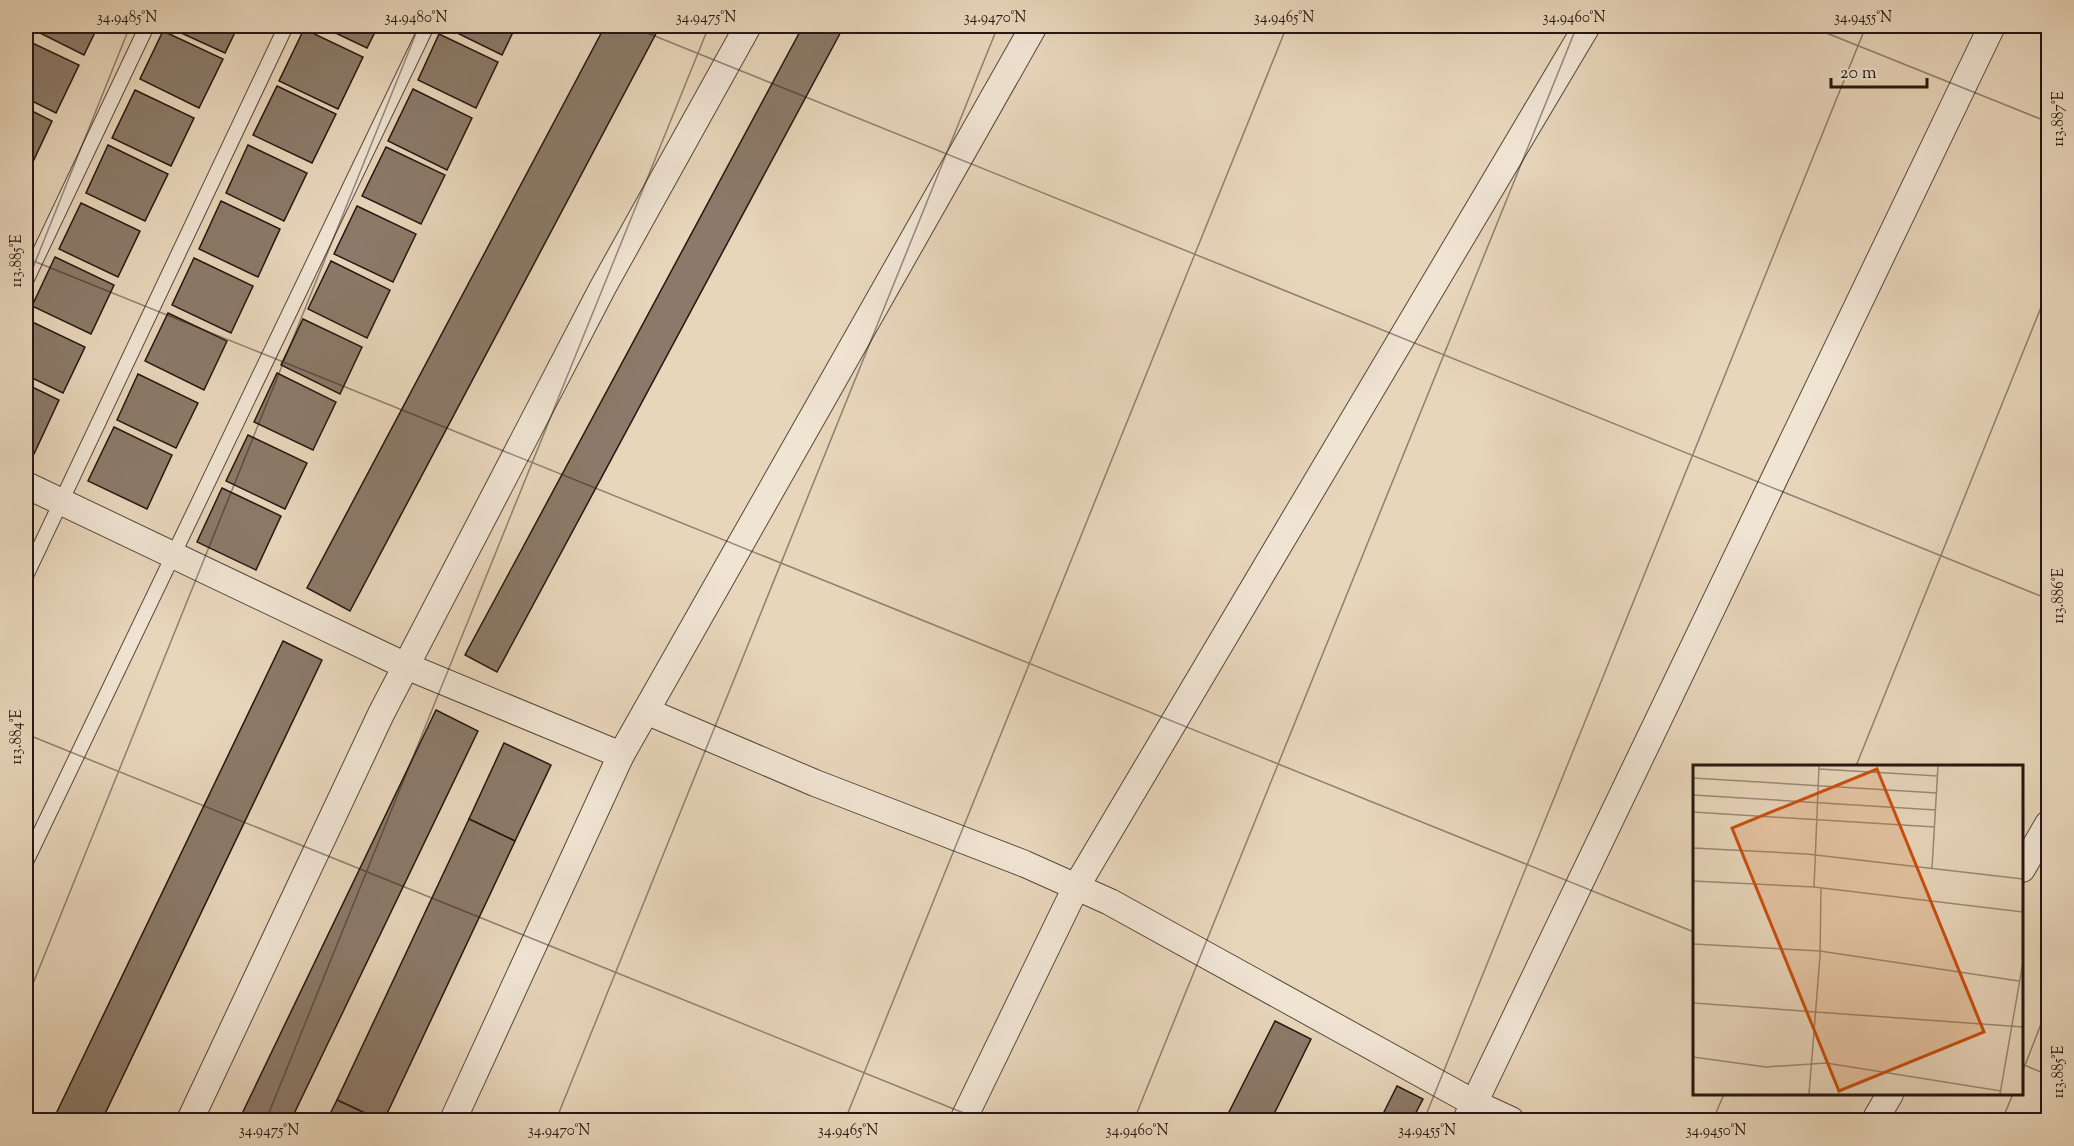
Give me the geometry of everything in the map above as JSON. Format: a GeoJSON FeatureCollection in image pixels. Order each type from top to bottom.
{"type":"FeatureCollection","features":[{"type":"Feature","properties":{"kind":"street"},"geometry":{"type":"LineString","coordinates":[[190,1120],[381,714],[603,287],[748,26]]}},
{"type":"Feature","properties":{"kind":"street"},"geometry":{"type":"LineString","coordinates":[[453,1120],[621,755],[1034,26]]}},
{"type":"Feature","properties":{"kind":"street"},"geometry":{"type":"LineString","coordinates":[[963,1120],[1076,887],[1587,26]]}},
{"type":"Feature","properties":{"kind":"street"},"geometry":{"type":"LineString","coordinates":[[1470,1112],[1992,26]]}},
{"type":"Feature","properties":{"kind":"street"},"geometry":{"type":"LineString","coordinates":[[26,485],[406,666],[621,755]]}},
{"type":"Feature","properties":{"kind":"street"},"geometry":{"type":"LineString","coordinates":[[646,711],[815,783],[1025,864],[1110,902],[1470,1112],[1511,1120]]}},
{"type":"Feature","properties":{"kind":"street"},"geometry":{"type":"LineString","coordinates":[[2023,866],[2049,824]]}},
{"type":"Feature","properties":{"kind":"street"},"geometry":{"type":"LineString","coordinates":[[1875,1120],[1889,1095]]}},
{"type":"Feature","properties":{"kind":"lane"},"geometry":{"type":"LineString","coordinates":[[26,281],[147,26]]}},
{"type":"Feature","properties":{"kind":"lane"},"geometry":{"type":"LineString","coordinates":[[26,576],[286,26]]}},
{"type":"Feature","properties":{"kind":"lane"},"geometry":{"type":"LineString","coordinates":[[26,862],[427,26]]}},
{"type":"Feature","properties":{"kind":"building"},"geometry":{"type":"Polygon","coordinates":[[[26,26],[98,26],[84,55],[26,26]]]}},
{"type":"Feature","properties":{"kind":"building"},"geometry":{"type":"Polygon","coordinates":[[[166,26],[238,26],[225,53],[166,26]]]}},
{"type":"Feature","properties":{"kind":"building"},"geometry":{"type":"Polygon","coordinates":[[[321,26],[378,26],[367,48],[321,26]]]}},
{"type":"Feature","properties":{"kind":"building"},"geometry":{"type":"Polygon","coordinates":[[[443,26],[516,26],[502,55],[443,26]]]}},
{"type":"Feature","properties":{"kind":"building"},"geometry":{"type":"Polygon","coordinates":[[[605,26],[660,26],[350,611],[307,588],[605,26]]]}},
{"type":"Feature","properties":{"kind":"building"},"geometry":{"type":"Polygon","coordinates":[[[803,26],[844,26],[497,672],[465,655],[803,26]]]}},
{"type":"Feature","properties":{"kind":"building"},"geometry":{"type":"Polygon","coordinates":[[[304,29],[363,57],[338,109],[279,81],[304,29]]]}},
{"type":"Feature","properties":{"kind":"building"},"geometry":{"type":"Polygon","coordinates":[[[163,31],[223,59],[199,108],[140,79],[163,31]]]}},
{"type":"Feature","properties":{"kind":"building"},"geometry":{"type":"Polygon","coordinates":[[[439,34],[498,62],[476,108],[418,80],[439,34]]]}},
{"type":"Feature","properties":{"kind":"building"},"geometry":{"type":"Polygon","coordinates":[[[26,40],[79,65],[56,113],[26,98],[26,40]]]}},
{"type":"Feature","properties":{"kind":"building"},"geometry":{"type":"Polygon","coordinates":[[[277,86],[336,114],[312,163],[253,135],[277,86]]]}},
{"type":"Feature","properties":{"kind":"building"},"geometry":{"type":"Polygon","coordinates":[[[413,89],[472,118],[447,170],[388,141],[413,89]]]}},
{"type":"Feature","properties":{"kind":"building"},"geometry":{"type":"Polygon","coordinates":[[[135,90],[194,118],[171,166],[112,138],[135,90]]]}},
{"type":"Feature","properties":{"kind":"building"},"geometry":{"type":"Polygon","coordinates":[[[26,108],[52,121],[30,168],[26,167],[26,108]]]}},
{"type":"Feature","properties":{"kind":"building"},"geometry":{"type":"Polygon","coordinates":[[[108,145],[168,174],[145,221],[86,193],[108,145]]]}},
{"type":"Feature","properties":{"kind":"building"},"geometry":{"type":"Polygon","coordinates":[[[248,145],[307,173],[284,221],[226,193],[248,145]]]}},
{"type":"Feature","properties":{"kind":"building"},"geometry":{"type":"Polygon","coordinates":[[[386,147],[445,175],[421,224],[362,196],[386,147]]]}},
{"type":"Feature","properties":{"kind":"building"},"geometry":{"type":"Polygon","coordinates":[[[221,201],[280,229],[258,277],[199,249],[221,201]]]}},
{"type":"Feature","properties":{"kind":"building"},"geometry":{"type":"Polygon","coordinates":[[[81,203],[140,231],[118,277],[59,249],[81,203]]]}},
{"type":"Feature","properties":{"kind":"building"},"geometry":{"type":"Polygon","coordinates":[[[357,206],[416,234],[393,282],[334,254],[357,206]]]}},
{"type":"Feature","properties":{"kind":"building"},"geometry":{"type":"Polygon","coordinates":[[[55,257],[114,285],[91,334],[32,306],[55,257]]]}},
{"type":"Feature","properties":{"kind":"building"},"geometry":{"type":"Polygon","coordinates":[[[194,258],[253,286],[231,333],[172,305],[194,258]]]}},
{"type":"Feature","properties":{"kind":"building"},"geometry":{"type":"Polygon","coordinates":[[[331,261],[390,290],[367,338],[308,309],[331,261]]]}},
{"type":"Feature","properties":{"kind":"building"},"geometry":{"type":"Polygon","coordinates":[[[168,313],[227,341],[204,390],[145,361],[168,313]]]}},
{"type":"Feature","properties":{"kind":"building"},"geometry":{"type":"Polygon","coordinates":[[[26,319],[85,347],[63,393],[26,375],[26,319]]]}},
{"type":"Feature","properties":{"kind":"building"},"geometry":{"type":"Polygon","coordinates":[[[303,319],[362,347],[340,394],[281,365],[303,319]]]}},
{"type":"Feature","properties":{"kind":"building"},"geometry":{"type":"Polygon","coordinates":[[[277,373],[336,402],[313,450],[254,422],[277,373]]]}},
{"type":"Feature","properties":{"kind":"building"},"geometry":{"type":"Polygon","coordinates":[[[138,374],[198,403],[176,448],[117,420],[138,374]]]}},
{"type":"Feature","properties":{"kind":"building"},"geometry":{"type":"Polygon","coordinates":[[[26,384],[59,400],[34,454],[26,450],[26,384]]]}},
{"type":"Feature","properties":{"kind":"building"},"geometry":{"type":"Polygon","coordinates":[[[114,427],[172,455],[147,509],[88,481],[114,427]]]}},
{"type":"Feature","properties":{"kind":"building"},"geometry":{"type":"Polygon","coordinates":[[[248,435],[307,463],[285,509],[226,481],[248,435]]]}},
{"type":"Feature","properties":{"kind":"building"},"geometry":{"type":"Polygon","coordinates":[[[222,488],[281,516],[256,570],[197,542],[222,488]]]}},
{"type":"Feature","properties":{"kind":"building"},"geometry":{"type":"Polygon","coordinates":[[[283,641],[322,660],[102,1120],[53,1120],[283,641]]]}},
{"type":"Feature","properties":{"kind":"building"},"geometry":{"type":"Polygon","coordinates":[[[436,710],[478,731],[291,1120],[239,1120],[436,710]]]}},
{"type":"Feature","properties":{"kind":"building"},"geometry":{"type":"Polygon","coordinates":[[[504,743],[551,765],[515,841],[469,819],[504,743]]]}},
{"type":"Feature","properties":{"kind":"building"},"geometry":{"type":"Polygon","coordinates":[[[469,819],[515,841],[384,1120],[380,1120],[337,1100],[469,819]]]}},
{"type":"Feature","properties":{"kind":"building"},"geometry":{"type":"Polygon","coordinates":[[[1275,1021],[1311,1039],[1271,1120],[1225,1120],[1275,1021]]]}},
{"type":"Feature","properties":{"kind":"building"},"geometry":{"type":"Polygon","coordinates":[[[1397,1086],[1423,1099],[1412,1120],[1380,1120],[1397,1086]]]}},
{"type":"Feature","properties":{"kind":"building"},"geometry":{"type":"Polygon","coordinates":[[[337,1100],[380,1120],[327,1120],[337,1100]]]}}]}
